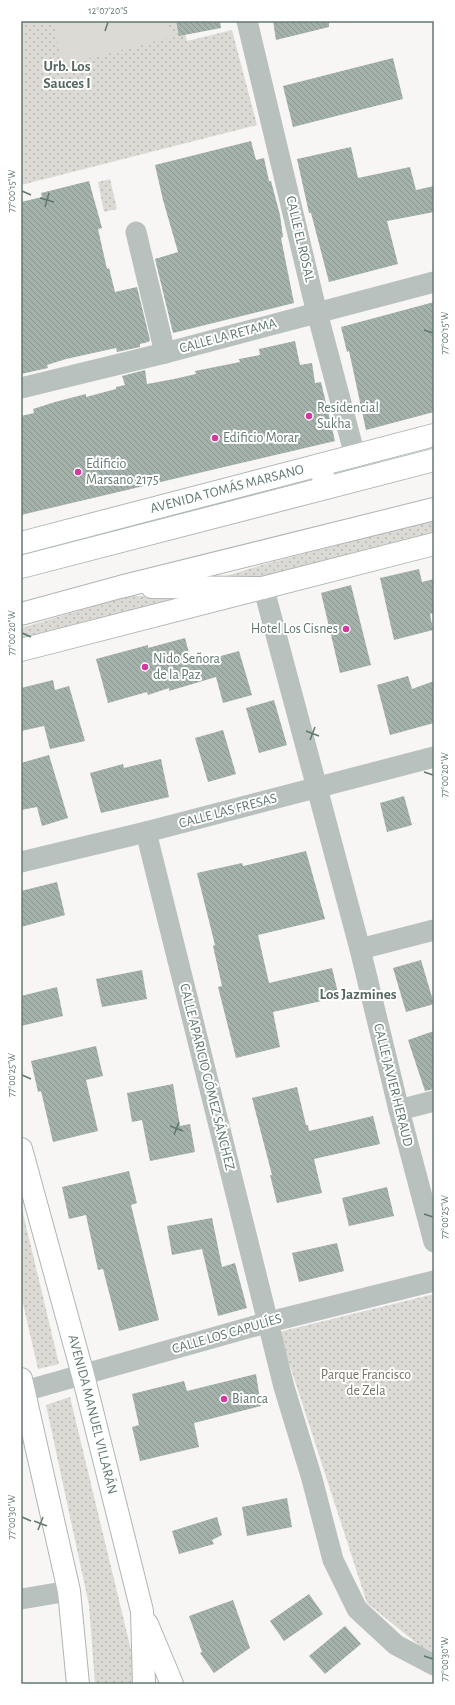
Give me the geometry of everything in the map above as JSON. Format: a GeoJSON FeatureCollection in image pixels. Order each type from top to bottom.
{"type":"FeatureCollection","features":[{"type":"Feature","properties":{"kind":"main road","name":"AVENIDA TOMÁS MARSANO"},"geometry":{"type":"LineString","coordinates":[[21,543],[433,436]]}},
{"type":"Feature","properties":{"kind":"main road","name":"AVENIDA TOMÁS MARSANO"},"geometry":{"type":"LineString","coordinates":[[21,567],[434,460]]}},
{"type":"Feature","properties":{"kind":"main road"},"geometry":{"type":"LineString","coordinates":[[320,466],[326,488]]}},
{"type":"Feature","properties":{"kind":"main road"},"geometry":{"type":"LineString","coordinates":[[21,614],[120,587],[434,509]]}},
{"type":"Feature","properties":{"kind":"main road"},"geometry":{"type":"LineString","coordinates":[[21,650],[264,593],[434,544]]}},
{"type":"Feature","properties":{"kind":"main road"},"geometry":{"type":"LineString","coordinates":[[120,587],[264,593]]}},
{"type":"Feature","properties":{"kind":"main road","name":"AVENIDA MANUEL VILLARÁN"},"geometry":{"type":"LineString","coordinates":[[21,1149],[83,1375],[142,1611],[144,1684]]}},
{"type":"Feature","properties":{"kind":"main road"},"geometry":{"type":"LineString","coordinates":[[22,1387],[69,1591],[78,1684]]}},
{"type":"Feature","properties":{"kind":"main road"},"geometry":{"type":"LineString","coordinates":[[142,1611],[172,1684]]}},
{"type":"Feature","properties":{"kind":"street","name":"CALLE EL ROSAL"},"geometry":{"type":"LineString","coordinates":[[247,21],[317,312],[355,456]]}},
{"type":"Feature","properties":{"kind":"street"},"geometry":{"type":"LineString","coordinates":[[136,232],[165,353]]}},
{"type":"Feature","properties":{"kind":"street","name":"CALLE LA RETAMA"},"geometry":{"type":"LineString","coordinates":[[21,388],[165,353],[434,282]]}},
{"type":"Feature","properties":{"kind":"street","name":"CALLE JAVIER HERAUD"},"geometry":{"type":"LineString","coordinates":[[264,593],[318,788],[360,949],[399,1110],[434,1242]]}},
{"type":"Feature","properties":{"kind":"street","name":"CALLE LAS FRESAS"},"geometry":{"type":"LineString","coordinates":[[21,862],[318,788],[434,756]]}},
{"type":"Feature","properties":{"kind":"street","name":"CALLE APARICIO GÓMEZ SÁNCHEZ"},"geometry":{"type":"LineString","coordinates":[[146,832],[284,1387],[312,1479],[333,1560],[357,1609],[396,1644],[434,1665]]}},
{"type":"Feature","properties":{"kind":"street"},"geometry":{"type":"LineString","coordinates":[[360,949],[434,930]]}},
{"type":"Feature","properties":{"kind":"street"},"geometry":{"type":"LineString","coordinates":[[399,1110],[434,1101]]}},
{"type":"Feature","properties":{"kind":"street","name":"CALLE LOS CAPULÍES"},"geometry":{"type":"LineString","coordinates":[[22,1387],[83,1375],[269,1322],[434,1281]]}},
{"type":"Feature","properties":{"kind":"street"},"geometry":{"type":"LineString","coordinates":[[21,1599],[69,1591]]}},
{"type":"Feature","properties":{"kind":"green space"},"geometry":{"type":"Polygon","coordinates":[[[21,21],[182,21],[187,41],[232,30],[257,125],[21,185],[21,21]]]}},
{"type":"Feature","properties":{"kind":"green space"},"geometry":{"type":"Polygon","coordinates":[[[53,21],[168,21],[172,37],[63,65],[53,21]]]}},
{"type":"Feature","properties":{"kind":"green space"},"geometry":{"type":"Polygon","coordinates":[[[110,179],[117,209],[104,212],[98,182],[110,179]]]}},
{"type":"Feature","properties":{"kind":"green space"},"geometry":{"type":"Polygon","coordinates":[[[434,520],[434,538],[268,583],[213,580],[265,564],[434,520]]]}},
{"type":"Feature","properties":{"kind":"green space"},"geometry":{"type":"Polygon","coordinates":[[[128,596],[201,596],[21,642],[21,628],[128,596]]]}},
{"type":"Feature","properties":{"kind":"green space"},"geometry":{"type":"Polygon","coordinates":[[[21,1205],[59,1364],[38,1369],[21,1295],[21,1205]]]}},
{"type":"Feature","properties":{"kind":"green space","name":"Parque Francisco de Zela"},"geometry":{"type":"Polygon","coordinates":[[[434,1294],[434,1653],[420,1646],[367,1603],[279,1332],[434,1294]]]}},
{"type":"Feature","properties":{"kind":"green space"},"geometry":{"type":"Polygon","coordinates":[[[70,1397],[132,1654],[133,1684],[95,1684],[89,1605],[46,1405],[70,1397]]]}},
{"type":"Feature","properties":{"kind":"building"},"geometry":{"type":"Polygon","coordinates":[[[176,21],[220,21],[221,28],[179,36],[176,21]]]}},
{"type":"Feature","properties":{"kind":"building"},"geometry":{"type":"Polygon","coordinates":[[[273,21],[329,21],[329,27],[276,40],[273,21]]]}},
{"type":"Feature","properties":{"kind":"building"},"geometry":{"type":"Polygon","coordinates":[[[393,58],[403,99],[293,127],[283,86],[393,58]]]}},
{"type":"Feature","properties":{"kind":"building"},"geometry":{"type":"Polygon","coordinates":[[[251,141],[256,160],[264,158],[269,181],[271,181],[280,215],[283,237],[281,238],[294,303],[173,333],[155,259],[178,252],[163,200],[155,165],[251,141]]]}},
{"type":"Feature","properties":{"kind":"building"},"geometry":{"type":"Polygon","coordinates":[[[351,147],[358,178],[410,167],[416,190],[434,186],[434,212],[387,221],[398,264],[329,282],[311,213],[309,213],[297,159],[351,147]]]}},
{"type":"Feature","properties":{"kind":"building"},"geometry":{"type":"Polygon","coordinates":[[[89,181],[102,228],[98,229],[107,269],[109,268],[115,292],[137,287],[150,340],[140,344],[140,347],[117,352],[116,348],[66,359],[47,365],[48,368],[21,374],[21,202],[42,197],[41,193],[89,181]]]}},
{"type":"Feature","properties":{"kind":"building"},"geometry":{"type":"Polygon","coordinates":[[[434,302],[434,412],[366,430],[349,351],[347,352],[341,327],[434,302]]]}},
{"type":"Feature","properties":{"kind":"building"},"geometry":{"type":"Polygon","coordinates":[[[295,341],[300,365],[312,363],[315,383],[321,382],[335,441],[21,515],[21,416],[34,413],[33,409],[55,402],[86,394],[86,397],[116,389],[116,387],[125,385],[122,376],[145,370],[147,384],[174,379],[196,374],[195,371],[240,362],[239,359],[260,355],[259,349],[295,341]]]}},
{"type":"Feature","properties":{"kind":"building"},"geometry":{"type":"Polygon","coordinates":[[[419,569],[422,582],[434,579],[434,613],[430,614],[433,630],[394,640],[380,578],[419,569]]]}},
{"type":"Feature","properties":{"kind":"building","name":"Hotel Los Cisnes"},"geometry":{"type":"Polygon","coordinates":[[[351,585],[371,665],[340,673],[321,593],[351,585]]]}},
{"type":"Feature","properties":{"kind":"building"},"geometry":{"type":"Polygon","coordinates":[[[185,638],[192,664],[239,651],[252,695],[223,703],[216,677],[169,691],[169,688],[148,695],[147,692],[108,703],[96,659],[148,645],[148,648],[185,638]]]}},
{"type":"Feature","properties":{"kind":"building"},"geometry":{"type":"Polygon","coordinates":[[[408,676],[412,689],[434,681],[434,723],[390,735],[377,685],[408,676]]]}},
{"type":"Feature","properties":{"kind":"building"},"geometry":{"type":"Polygon","coordinates":[[[53,680],[55,690],[69,686],[85,741],[50,749],[44,726],[21,731],[21,688],[53,680]]]}},
{"type":"Feature","properties":{"kind":"building"},"geometry":{"type":"Polygon","coordinates":[[[274,700],[287,745],[259,753],[246,708],[274,700]]]}},
{"type":"Feature","properties":{"kind":"building"},"geometry":{"type":"Polygon","coordinates":[[[223,730],[236,774],[208,782],[195,738],[223,730]]]}},
{"type":"Feature","properties":{"kind":"building"},"geometry":{"type":"Polygon","coordinates":[[[49,755],[68,818],[42,826],[37,807],[21,810],[21,763],[49,755]]]}},
{"type":"Feature","properties":{"kind":"building"},"geometry":{"type":"Polygon","coordinates":[[[161,759],[169,797],[101,813],[90,773],[123,764],[124,768],[161,759]]]}},
{"type":"Feature","properties":{"kind":"building"},"geometry":{"type":"Polygon","coordinates":[[[404,796],[412,825],[387,832],[380,803],[404,796]]]}},
{"type":"Feature","properties":{"kind":"building"},"geometry":{"type":"Polygon","coordinates":[[[306,851],[325,919],[258,935],[269,983],[332,968],[339,997],[273,1012],[280,1047],[236,1058],[218,987],[222,986],[213,946],[215,945],[197,873],[242,863],[243,866],[306,851]]]}},
{"type":"Feature","properties":{"kind":"building"},"geometry":{"type":"Polygon","coordinates":[[[57,882],[65,915],[21,927],[21,891],[57,882]]]}},
{"type":"Feature","properties":{"kind":"building"},"geometry":{"type":"Polygon","coordinates":[[[421,960],[434,1004],[406,1012],[393,968],[421,960]]]}},
{"type":"Feature","properties":{"kind":"building"},"geometry":{"type":"Polygon","coordinates":[[[142,970],[147,999],[102,1007],[96,979],[142,970]]]}},
{"type":"Feature","properties":{"kind":"building"},"geometry":{"type":"Polygon","coordinates":[[[57,987],[63,1016],[21,1026],[21,996],[57,987]]]}},
{"type":"Feature","properties":{"kind":"building"},"geometry":{"type":"Polygon","coordinates":[[[434,1031],[434,1089],[425,1091],[408,1040],[434,1031]]]}},
{"type":"Feature","properties":{"kind":"building"},"geometry":{"type":"Polygon","coordinates":[[[96,1046],[103,1076],[86,1080],[98,1131],[53,1142],[41,1091],[38,1092],[31,1061],[96,1046]]]}},
{"type":"Feature","properties":{"kind":"building"},"geometry":{"type":"Polygon","coordinates":[[[173,1084],[180,1126],[190,1124],[195,1152],[150,1161],[142,1120],[132,1122],[127,1093],[173,1084]]]}},
{"type":"Feature","properties":{"kind":"building"},"geometry":{"type":"Polygon","coordinates":[[[297,1087],[306,1125],[308,1125],[309,1131],[373,1116],[380,1144],[314,1159],[322,1193],[277,1203],[270,1175],[272,1175],[252,1098],[297,1087]]]}},
{"type":"Feature","properties":{"kind":"building"},"geometry":{"type":"Polygon","coordinates":[[[129,1171],[137,1203],[131,1205],[159,1320],[119,1331],[103,1269],[98,1270],[86,1215],[69,1219],[62,1187],[129,1171]]]}},
{"type":"Feature","properties":{"kind":"building"},"geometry":{"type":"Polygon","coordinates":[[[387,1187],[394,1216],[349,1226],[342,1198],[387,1187]]]}},
{"type":"Feature","properties":{"kind":"building"},"geometry":{"type":"Polygon","coordinates":[[[212,1218],[222,1267],[235,1263],[247,1308],[218,1316],[202,1249],[172,1255],[167,1226],[212,1218]]]}},
{"type":"Feature","properties":{"kind":"building"},"geometry":{"type":"Polygon","coordinates":[[[337,1243],[344,1271],[299,1282],[292,1253],[337,1243]]]}},
{"type":"Feature","properties":{"kind":"building"},"geometry":{"type":"Polygon","coordinates":[[[256,1374],[261,1406],[194,1423],[199,1447],[140,1461],[132,1427],[139,1425],[132,1394],[184,1381],[187,1391],[256,1374]]]}},
{"type":"Feature","properties":{"kind":"building"},"geometry":{"type":"Polygon","coordinates":[[[287,1498],[292,1527],[247,1536],[242,1507],[287,1498]]]}},
{"type":"Feature","properties":{"kind":"building"},"geometry":{"type":"Polygon","coordinates":[[[217,1517],[222,1535],[212,1540],[214,1544],[179,1554],[172,1531],[217,1517]]]}},
{"type":"Feature","properties":{"kind":"building"},"geometry":{"type":"Polygon","coordinates":[[[309,1594],[323,1614],[284,1641],[270,1621],[309,1594]]]}},
{"type":"Feature","properties":{"kind":"building"},"geometry":{"type":"Polygon","coordinates":[[[233,1600],[250,1648],[214,1673],[200,1653],[202,1652],[189,1616],[233,1600]]]}},
{"type":"Feature","properties":{"kind":"building"},"geometry":{"type":"Polygon","coordinates":[[[345,1626],[361,1644],[325,1674],[309,1656],[345,1626]]]}},
{"type":"Feature","properties":{"kind":"place","name":"Residencial Sukha"},"geometry":{"type":"Point","coordinates":[309,416]}},
{"type":"Feature","properties":{"kind":"place","name":"Edificio Morar"},"geometry":{"type":"Point","coordinates":[215,438]}},
{"type":"Feature","properties":{"kind":"place","name":"Edificio Marsano 2175"},"geometry":{"type":"Point","coordinates":[78,472]}},
{"type":"Feature","properties":{"kind":"place","name":"Hotel Los Cisnes"},"geometry":{"type":"Point","coordinates":[346,629]}},
{"type":"Feature","properties":{"kind":"place","name":"Nido Señora de la Paz"},"geometry":{"type":"Point","coordinates":[145,667]}},
{"type":"Feature","properties":{"kind":"place","name":"Bianca"},"geometry":{"type":"Point","coordinates":[224,1399]}},
{"type":"Feature","properties":{"kind":"district","name":"Urb. Los Sauces I"},"geometry":{"type":"Point","coordinates":[67,74]}},
{"type":"Feature","properties":{"kind":"district","name":"Los Jazmines"},"geometry":{"type":"Point","coordinates":[358,994]}}]}
